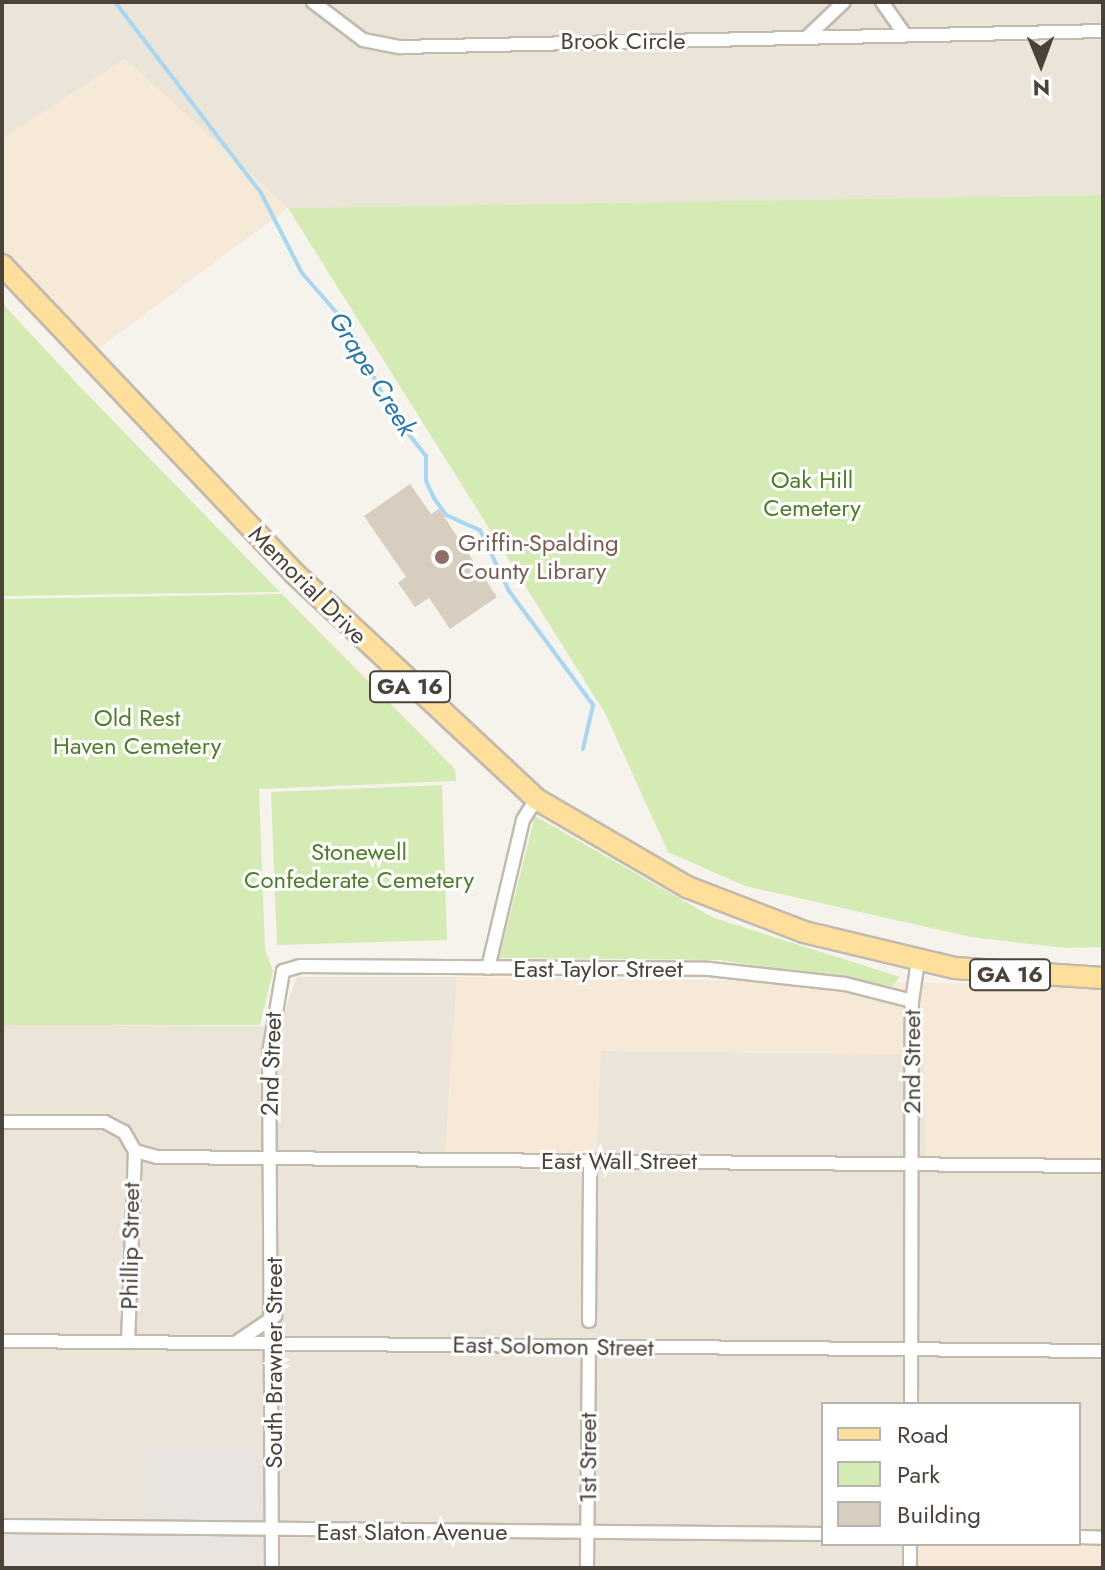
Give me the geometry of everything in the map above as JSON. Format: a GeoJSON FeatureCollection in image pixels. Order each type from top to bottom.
{"type":"FeatureCollection","features":[{"type":"Feature","properties":{"kind":"main road","name":"Memorial Drive"},"geometry":{"type":"LineString","coordinates":[[2,265],[294,573],[536,799],[717,900],[804,932],[918,961]]}},
{"type":"Feature","properties":{"kind":"main road","name":"GA 16"},"geometry":{"type":"LineString","coordinates":[[918,961],[1026,977],[1103,978]]}},
{"type":"Feature","properties":{"kind":"street","name":"Brook Circle"},"geometry":{"type":"LineString","coordinates":[[313,2],[363,40],[400,47],[1103,31]]}},
{"type":"Feature","properties":{"kind":"street"},"geometry":{"type":"LineString","coordinates":[[806,38],[844,2]]}},
{"type":"Feature","properties":{"kind":"street"},"geometry":{"type":"LineString","coordinates":[[882,2],[905,35]]}},
{"type":"Feature","properties":{"kind":"street"},"geometry":{"type":"LineString","coordinates":[[488,968],[523,820],[536,799]]}},
{"type":"Feature","properties":{"kind":"street","name":"2nd Street"},"geometry":{"type":"LineString","coordinates":[[911,1402],[912,1001],[918,961]]}},
{"type":"Feature","properties":{"kind":"street","name":"East Taylor Street"},"geometry":{"type":"LineString","coordinates":[[283,971],[709,969],[845,984],[912,1001]]}},
{"type":"Feature","properties":{"kind":"street","name":"2nd Street"},"geometry":{"type":"LineString","coordinates":[[271,1159],[270,1029],[283,971]]}},
{"type":"Feature","properties":{"kind":"street"},"geometry":{"type":"LineString","coordinates":[[2,1122],[105,1122],[124,1132],[135,1151]]}},
{"type":"Feature","properties":{"kind":"street","name":"East Wall Street"},"geometry":{"type":"LineString","coordinates":[[135,1151],[271,1159],[1103,1166]]}},
{"type":"Feature","properties":{"kind":"street","name":"Phillip Street"},"geometry":{"type":"LineString","coordinates":[[128,1342],[135,1151]]}},
{"type":"Feature","properties":{"kind":"street","name":"South Brawner Street"},"geometry":{"type":"LineString","coordinates":[[271,1159],[275,1316],[272,1568]]}},
{"type":"Feature","properties":{"kind":"street"},"geometry":{"type":"LineString","coordinates":[[589,1321],[590,1160]]}},
{"type":"Feature","properties":{"kind":"street"},"geometry":{"type":"LineString","coordinates":[[237,1342],[275,1316]]}},
{"type":"Feature","properties":{"kind":"street","name":"East Solomon Street"},"geometry":{"type":"LineString","coordinates":[[2,1341],[1103,1351]]}},
{"type":"Feature","properties":{"kind":"street","name":"1st Street"},"geometry":{"type":"LineString","coordinates":[[587,1568],[589,1347]]}},
{"type":"Feature","properties":{"kind":"street","name":"East Slaton Avenue"},"geometry":{"type":"LineString","coordinates":[[2,1526],[821,1534]]}},
{"type":"Feature","properties":{"kind":"street"},"geometry":{"type":"LineString","coordinates":[[1081,1537],[1103,1538]]}},
{"type":"Feature","properties":{"kind":"street"},"geometry":{"type":"LineString","coordinates":[[910,1546],[910,1568]]}},
{"type":"Feature","properties":{"kind":"shaded area"},"geometry":{"type":"Polygon","coordinates":[[[2,2],[1103,2],[1103,195],[288,208],[125,59],[2,139],[2,2]]]}},
{"type":"Feature","properties":{"kind":"shaded area"},"geometry":{"type":"Polygon","coordinates":[[[125,59],[288,208],[95,351],[2,252],[2,139],[125,59]]]}},
{"type":"Feature","properties":{"kind":"shaded area"},"geometry":{"type":"Polygon","coordinates":[[[297,977],[457,977],[445,1155],[596,1156],[600,1051],[924,1054],[1103,1160],[1103,1531],[1081,1531],[1081,1402],[821,1402],[821,1546],[903,1546],[903,1568],[269,1568],[147,1524],[2,1524],[2,1025],[279,1026],[297,977]]]}},
{"type":"Feature","properties":{"kind":"shaded area"},"geometry":{"type":"Polygon","coordinates":[[[457,977],[1103,985],[1103,1160],[926,1158],[923,1054],[601,1051],[596,1156],[445,1156],[457,977]]]}},
{"type":"Feature","properties":{"kind":"shaded area"},"geometry":{"type":"Polygon","coordinates":[[[271,1446],[269,1568],[2,1568],[2,1524],[147,1524],[148,1448],[271,1446]]]}},
{"type":"Feature","properties":{"kind":"shaded area"},"geometry":{"type":"Polygon","coordinates":[[[1081,1531],[1103,1531],[1103,1568],[903,1568],[903,1546],[1081,1546],[1081,1531]]]}},
{"type":"Feature","properties":{"kind":"green space","name":"Oak Hill Cemetery"},"geometry":{"type":"Polygon","coordinates":[[[1103,195],[1103,947],[1066,948],[971,937],[745,886],[668,852],[605,713],[288,208],[1103,195]]]}},
{"type":"Feature","properties":{"kind":"green space"},"geometry":{"type":"Polygon","coordinates":[[[2,303],[82,389],[280,592],[2,596],[2,303]]]}},
{"type":"Feature","properties":{"kind":"green space","name":"Old Rest Haven Cemetery"},"geometry":{"type":"Polygon","coordinates":[[[282,594],[455,769],[456,781],[259,789],[265,950],[273,971],[260,1025],[2,1025],[2,599],[282,594]]]}},
{"type":"Feature","properties":{"kind":"green space","name":"Stonewell Confederate Cemetery"},"geometry":{"type":"Polygon","coordinates":[[[442,785],[447,940],[277,945],[271,792],[442,785]]]}},
{"type":"Feature","properties":{"kind":"green space"},"geometry":{"type":"Polygon","coordinates":[[[535,816],[714,918],[900,977],[892,986],[719,960],[499,958],[535,816]]]}},
{"type":"Feature","properties":{"kind":"building","name":"Griffin-Spalding County Library"},"geometry":{"type":"Polygon","coordinates":[[[410,484],[431,514],[439,509],[497,597],[450,629],[429,598],[415,607],[398,583],[406,577],[364,516],[410,484]]]}},
{"type":"Feature","properties":{"kind":"waterway","name":"Grape Creek"},"geometry":{"type":"LineString","coordinates":[[115,2],[261,193],[302,273],[350,328],[391,412],[426,456],[426,481],[434,498],[446,515],[480,530],[509,591],[593,705],[583,749]]}},
{"type":"Feature","properties":{"kind":"place","name":"Griffin-Spalding County Library"},"geometry":{"type":"Point","coordinates":[442,557]}}]}
